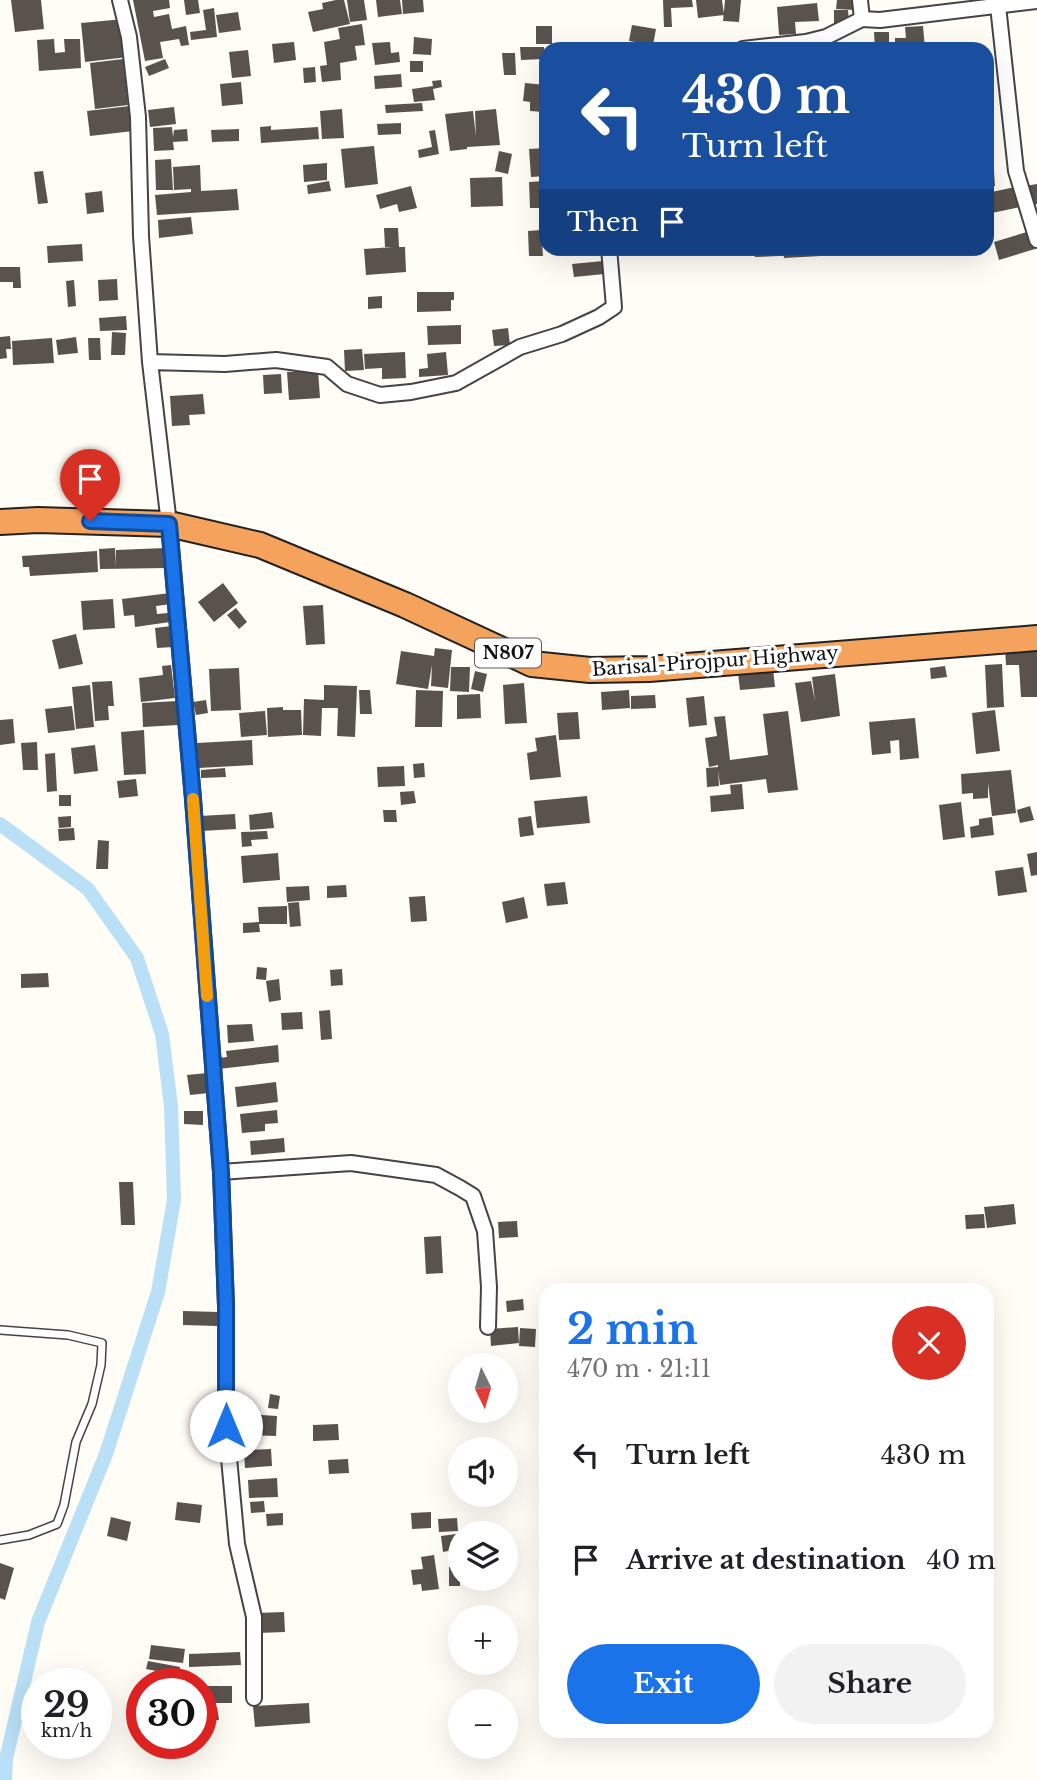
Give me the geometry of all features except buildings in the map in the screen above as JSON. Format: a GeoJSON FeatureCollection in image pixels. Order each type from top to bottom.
{"type":"FeatureCollection","features":[{"type":"Feature","properties":{"kind":"highway","name":"Barisal-Pirojpur Highway"},"geometry":{"type":"LineString","coordinates":[[0,522],[38,520],[169,524],[260,545],[405,605],[532,664],[590,670],[649,669],[1037,638]]}},
{"type":"Feature","properties":{"kind":"street"},"geometry":{"type":"LineString","coordinates":[[120,0],[129,37],[138,117],[141,236],[150,362],[169,524],[193,799],[221,1172],[226,1306],[226,1426],[237,1544],[254,1617],[254,1698]]}},
{"type":"Feature","properties":{"kind":"street"},"geometry":{"type":"LineString","coordinates":[[860,0],[862,19]]}},
{"type":"Feature","properties":{"kind":"street"},"geometry":{"type":"LineString","coordinates":[[791,42],[826,37],[862,19],[880,20],[1037,1]]}},
{"type":"Feature","properties":{"kind":"street"},"geometry":{"type":"LineString","coordinates":[[998,6],[1016,171],[1037,240]]}},
{"type":"Feature","properties":{"kind":"street"},"geometry":{"type":"LineString","coordinates":[[150,362],[225,364],[276,360],[327,367],[347,384],[380,395],[456,383],[520,347],[562,334],[614,307],[610,256]]}},
{"type":"Feature","properties":{"kind":"street"},"geometry":{"type":"LineString","coordinates":[[221,1172],[351,1163],[436,1175],[460,1188],[472,1196],[485,1231],[489,1287],[488,1327]]}},
{"type":"Feature","properties":{"kind":"lane"},"geometry":{"type":"LineString","coordinates":[[0,1330],[68,1335],[102,1343],[101,1365],[92,1404],[76,1441],[64,1505],[57,1524],[29,1535],[0,1540]]}},
{"type":"Feature","properties":{"kind":"waterway"},"geometry":{"type":"LineString","coordinates":[[0,824],[88,889],[137,958],[162,1034],[171,1106],[174,1200],[158,1292],[106,1454],[38,1622],[6,1759],[5,1780]]}},
{"type":"Feature","properties":{"kind":"slow traffic"},"geometry":{"type":"LineString","coordinates":[[193,799],[207,996]]}},
{"type":"Feature","properties":{"kind":"route"},"geometry":{"type":"LineString","coordinates":[[90,521],[169,524],[221,1172],[226,1306],[226,1426]]}}]}
